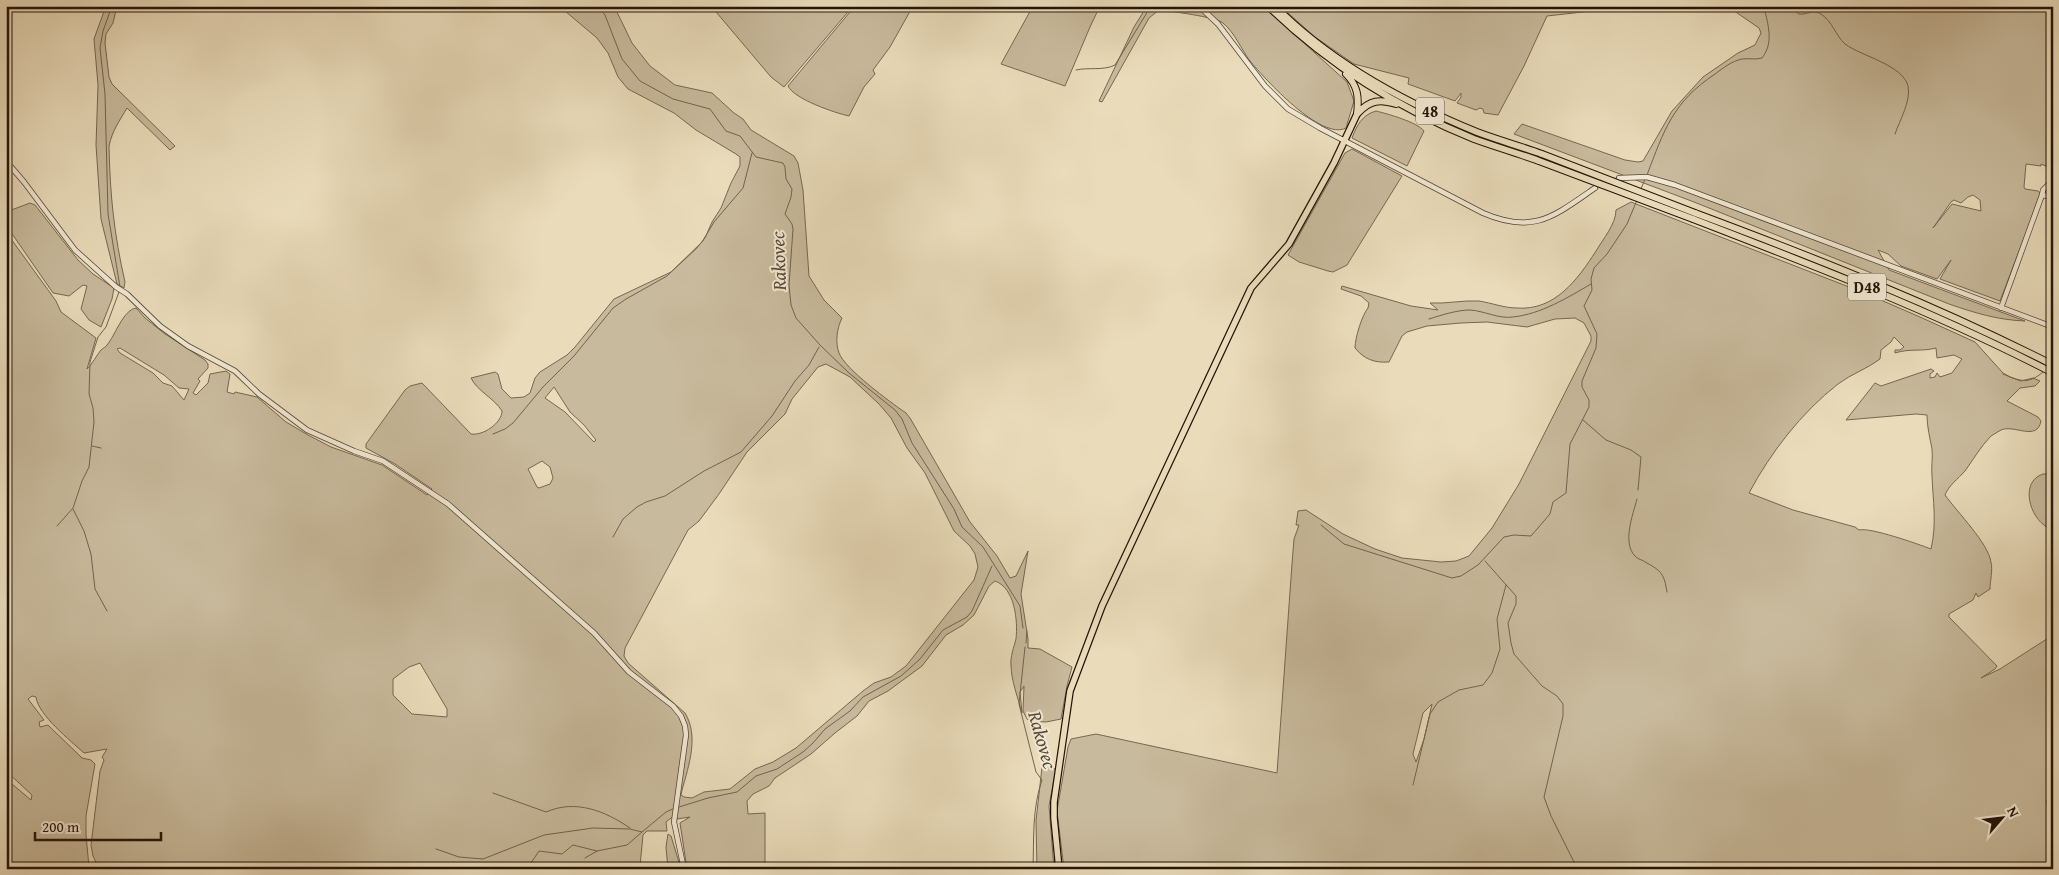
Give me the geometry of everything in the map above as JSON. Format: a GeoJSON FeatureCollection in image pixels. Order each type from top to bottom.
{"type":"FeatureCollection","features":[{"type":"Feature","properties":{"kind":"highway","name":"48"},"geometry":{"type":"LineString","coordinates":[[1268,6],[1293,30],[1330,60],[1370,87],[1407,108],[1474,138],[1540,158]]}},
{"type":"Feature","properties":{"kind":"highway","name":"48"},"geometry":{"type":"LineString","coordinates":[[1275,6],[1294,25],[1328,51],[1399,95],[1477,132],[1540,158]]}},
{"type":"Feature","properties":{"kind":"highway","name":"48"},"geometry":{"type":"LineString","coordinates":[[1330,60],[1354,84],[1359,98],[1357,114]]}},
{"type":"Feature","properties":{"kind":"highway","name":"48"},"geometry":{"type":"LineString","coordinates":[[1357,114],[1367,104],[1376,101],[1407,108]]}},
{"type":"Feature","properties":{"kind":"highway","name":"D48"},"geometry":{"type":"LineString","coordinates":[[1540,158],[1872,281],[2049,363]]}},
{"type":"Feature","properties":{"kind":"highway","name":"D48"},"geometry":{"type":"LineString","coordinates":[[1694,216],[1869,288],[1969,332],[2053,373]]}},
{"type":"Feature","properties":{"kind":"main road"},"geometry":{"type":"LineString","coordinates":[[1059,869],[1054,802],[1070,690],[1085,647],[1121,565],[1251,288],[1289,244],[1346,140],[1357,114]]}},
{"type":"Feature","properties":{"kind":"street"},"geometry":{"type":"LineString","coordinates":[[1199,6],[1218,24],[1265,86],[1279,101],[1303,119],[1483,213],[1506,221],[1531,222],[1550,218],[1595,188]]}},
{"type":"Feature","properties":{"kind":"street"},"geometry":{"type":"LineString","coordinates":[[6,161],[75,250],[116,287],[124,291],[160,326],[188,346],[235,371],[259,394],[307,430],[354,452],[383,461],[448,504],[594,633],[629,672],[673,706],[681,716],[686,735],[674,822],[684,869]]}},
{"type":"Feature","properties":{"kind":"street"},"geometry":{"type":"LineString","coordinates":[[1619,178],[1635,176],[1661,181],[2001,308],[2052,326],[2053,322]]}},
{"type":"Feature","properties":{"kind":"street"},"geometry":{"type":"LineString","coordinates":[[2001,308],[2043,190],[2053,180]]}},
{"type":"Feature","properties":{"kind":"street"},"geometry":{"type":"LineString","coordinates":[[2042,194],[2053,197]]}},
{"type":"Feature","properties":{"kind":"shaded area"},"geometry":{"type":"Polygon","coordinates":[[[106,6],[117,6],[113,23],[106,34],[105,43],[109,77],[112,84],[175,146],[170,150],[127,108],[112,135],[109,146],[110,181],[115,231],[125,282],[124,288],[117,284],[101,219],[96,145],[98,85],[94,39],[106,6]]]}},
{"type":"Feature","properties":{"kind":"shaded area"},"geometry":{"type":"Polygon","coordinates":[[[559,6],[614,6],[632,43],[650,66],[675,85],[712,93],[743,119],[751,130],[794,156],[798,163],[803,190],[809,276],[824,300],[842,318],[837,335],[839,353],[850,368],[910,418],[970,522],[997,556],[1010,578],[1016,576],[1028,551],[1021,594],[1028,648],[1040,649],[1072,667],[1061,719],[1046,722],[1030,721],[1027,719],[1023,711],[1024,686],[1020,692],[1022,713],[1011,671],[1011,659],[1016,639],[1016,615],[1007,590],[995,581],[989,586],[974,615],[963,625],[946,635],[922,666],[888,691],[869,701],[857,716],[811,754],[775,778],[769,786],[753,794],[747,801],[748,814],[765,813],[765,869],[687,869],[680,823],[690,817],[677,819],[675,815],[666,822],[667,831],[647,831],[643,835],[640,866],[657,869],[99,869],[93,856],[91,845],[100,771],[104,760],[102,757],[107,749],[84,753],[49,719],[38,704],[36,697],[32,696],[28,699],[44,720],[39,722],[40,727],[48,725],[82,758],[91,760],[95,764],[86,816],[89,867],[6,869],[6,779],[31,800],[32,795],[6,771],[8,754],[6,751],[6,232],[56,301],[61,312],[96,338],[87,369],[110,341],[127,313],[136,308],[165,334],[205,360],[208,364],[208,368],[198,379],[200,381],[193,393],[196,395],[208,383],[210,374],[226,371],[230,374],[227,392],[257,397],[286,422],[308,435],[331,447],[382,465],[427,495],[432,489],[395,464],[366,448],[366,444],[405,390],[410,386],[422,383],[471,434],[481,433],[491,428],[499,420],[502,411],[495,402],[477,387],[471,378],[495,372],[498,374],[502,389],[511,398],[524,397],[530,393],[535,378],[540,372],[567,355],[614,299],[671,272],[696,249],[705,238],[721,208],[740,166],[740,157],[736,154],[696,130],[674,113],[628,89],[618,77],[608,53],[597,38],[559,6]],[[120,348],[117,349],[120,353],[153,373],[163,383],[172,386],[184,400],[189,389],[179,388],[164,375],[120,348]],[[826,364],[818,367],[792,399],[785,414],[747,452],[699,521],[688,530],[625,648],[624,656],[628,663],[685,713],[689,722],[692,741],[681,795],[684,797],[692,798],[704,792],[730,789],[755,769],[773,762],[796,748],[874,683],[891,677],[906,666],[974,580],[978,567],[975,554],[970,546],[954,531],[925,473],[907,448],[891,418],[850,377],[826,364]],[[554,387],[545,398],[565,412],[594,442],[596,440],[570,412],[554,387]],[[542,461],[528,469],[537,487],[550,484],[553,478],[550,467],[542,461]],[[420,663],[409,667],[393,679],[393,695],[412,714],[447,717],[447,709],[420,663]]]}},
{"type":"Feature","properties":{"kind":"shaded area"},"geometry":{"type":"Polygon","coordinates":[[[711,6],[853,6],[784,87],[771,77],[711,6]]]}},
{"type":"Feature","properties":{"kind":"shaded area"},"geometry":{"type":"Polygon","coordinates":[[[855,6],[913,6],[890,47],[873,70],[875,74],[864,87],[849,116],[825,109],[806,100],[798,96],[788,86],[855,6]]]}},
{"type":"Feature","properties":{"kind":"shaded area"},"geometry":{"type":"Polygon","coordinates":[[[1033,6],[1100,6],[1065,86],[1001,64],[1033,6]]]}},
{"type":"Feature","properties":{"kind":"shaded area"},"geometry":{"type":"Polygon","coordinates":[[[1147,6],[1263,6],[1347,82],[1354,101],[1346,128],[1335,130],[1323,126],[1294,106],[1280,94],[1250,61],[1223,23],[1203,17],[1159,10],[1149,18],[1102,102],[1099,101],[1134,27],[1147,6]]]}},
{"type":"Feature","properties":{"kind":"shaded area"},"geometry":{"type":"Polygon","coordinates":[[[1280,6],[1636,6],[1547,16],[1524,66],[1498,115],[1484,113],[1483,109],[1476,110],[1457,103],[1461,93],[1455,101],[1408,84],[1409,78],[1354,64],[1315,37],[1280,6]]]}},
{"type":"Feature","properties":{"kind":"shaded area"},"geometry":{"type":"Polygon","coordinates":[[[1727,6],[2053,6],[2053,169],[2041,164],[2041,166],[2026,164],[2025,189],[2038,191],[2041,194],[2000,301],[1940,279],[1951,260],[1937,279],[1901,266],[1888,254],[1878,250],[1889,270],[2025,321],[1987,316],[1949,304],[1694,202],[1514,134],[1522,124],[1625,160],[1643,161],[1672,111],[1703,77],[1738,53],[1755,45],[1761,33],[1759,28],[1727,6]],[[1973,195],[1961,203],[1954,200],[1933,228],[1952,204],[1981,211],[1980,200],[1973,195]]]}},
{"type":"Feature","properties":{"kind":"shaded area"},"geometry":{"type":"Polygon","coordinates":[[[1376,111],[1395,116],[1424,131],[1407,166],[1352,138],[1361,121],[1367,115],[1376,111]]]}},
{"type":"Feature","properties":{"kind":"shaded area"},"geometry":{"type":"Polygon","coordinates":[[[1352,149],[1402,176],[1347,265],[1333,272],[1299,262],[1288,255],[1345,153],[1352,149]]]}},
{"type":"Feature","properties":{"kind":"shaded area"},"geometry":{"type":"Polygon","coordinates":[[[1631,202],[1867,294],[1975,342],[2003,373],[2010,377],[2021,381],[2033,378],[2040,381],[2035,386],[2020,388],[2007,401],[2038,417],[2041,421],[2039,427],[2030,431],[2006,429],[1991,436],[1945,495],[1979,537],[1989,554],[1991,562],[1990,589],[1978,597],[1976,593],[1973,600],[1949,614],[1949,617],[1997,666],[1981,678],[2000,669],[2053,635],[2053,789],[2046,802],[2053,816],[2053,869],[1064,869],[1057,811],[1071,739],[1096,734],[1277,773],[1294,539],[1299,525],[1296,525],[1298,511],[1306,510],[1343,534],[1375,549],[1402,558],[1441,562],[1456,561],[1469,556],[1492,528],[1519,484],[1591,341],[1591,336],[1584,323],[1575,318],[1555,319],[1527,327],[1487,322],[1427,326],[1407,332],[1402,336],[1389,362],[1374,361],[1366,358],[1355,348],[1359,327],[1369,303],[1361,296],[1341,289],[1342,286],[1411,306],[1438,310],[1430,303],[1479,301],[1507,307],[1531,308],[1554,299],[1573,282],[1589,262],[1609,231],[1614,221],[1616,210],[1631,202]],[[1894,337],[1881,350],[1880,359],[1838,384],[1799,420],[1777,448],[1749,493],[1793,510],[1855,527],[1859,530],[1894,536],[1931,549],[1934,531],[1934,512],[1932,449],[1927,415],[1916,414],[1846,420],[1875,383],[1881,386],[1931,369],[1934,371],[1930,374],[1930,378],[1935,377],[1937,373],[1940,377],[1952,373],[1962,359],[1954,355],[1937,358],[1936,348],[1895,353],[1895,350],[1900,350],[1904,347],[1894,337]],[[1432,704],[1423,713],[1413,754],[1416,762],[1424,739],[1432,704]]]}},
{"type":"Feature","properties":{"kind":"shaded area"},"geometry":{"type":"Polygon","coordinates":[[[30,203],[35,205],[78,260],[93,274],[114,288],[112,299],[101,327],[89,320],[81,309],[87,286],[83,285],[69,296],[53,293],[6,225],[6,212],[30,203]]]}},
{"type":"Feature","properties":{"kind":"shaded area"},"geometry":{"type":"Polygon","coordinates":[[[2043,474],[2053,474],[2053,521],[2047,527],[2036,516],[2032,508],[2029,492],[2031,484],[2043,474]]]}},
{"type":"Feature","properties":{"kind":"shaded area"},"geometry":{"type":"Polygon","coordinates":[[[1042,767],[1056,769],[1049,806],[1054,869],[1037,869],[1036,821],[1042,767]]]}},
{"type":"Feature","properties":{"kind":"shaded area"},"geometry":{"type":"Polygon","coordinates":[[[668,834],[671,836],[681,869],[668,869],[666,847],[668,834]]]}},
{"type":"Feature","properties":{"kind":"waterway"},"geometry":{"type":"LineString","coordinates":[[112,6],[103,31],[100,48],[105,94],[108,214],[120,287]]}},
{"type":"Feature","properties":{"kind":"waterway","name":"Rakovec"},"geometry":{"type":"LineString","coordinates":[[597,6],[605,15],[622,59],[640,81],[673,99],[710,109],[726,131],[740,136],[756,157],[783,163],[786,179],[792,189],[785,214],[793,229],[789,285],[791,305],[796,318],[849,373],[895,410],[902,419],[912,443],[954,509],[962,527],[983,547],[1020,606],[1023,628]]}},
{"type":"Feature","properties":{"kind":"waterway"},"geometry":{"type":"LineString","coordinates":[[1076,70],[1106,68],[1115,65],[1151,6]]}},
{"type":"Feature","properties":{"kind":"waterway"},"geometry":{"type":"LineString","coordinates":[[1647,175],[1665,131],[1689,95],[1731,63],[1742,59],[1762,58],[1769,41],[1765,11],[1768,6]]}},
{"type":"Feature","properties":{"kind":"waterway"},"geometry":{"type":"LineString","coordinates":[[1787,6],[1799,14],[1815,12],[1821,14],[1845,44],[1890,67],[1905,79],[1909,92],[1908,98],[1895,134]]}},
{"type":"Feature","properties":{"kind":"waterway"},"geometry":{"type":"LineString","coordinates":[[493,434],[513,423],[543,387],[574,356],[613,308],[667,276],[702,242],[714,222],[743,188],[752,153]]}},
{"type":"Feature","properties":{"kind":"waterway"},"geometry":{"type":"LineString","coordinates":[[1641,189],[1645,179]]}},
{"type":"Feature","properties":{"kind":"waterway"},"geometry":{"type":"LineString","coordinates":[[1321,525],[1344,544],[1452,578],[1461,576],[1478,565],[1504,537],[1514,535],[1531,536],[1550,514],[1553,502],[1566,493],[1570,444],[1589,407],[1589,400],[1582,387],[1582,381],[1596,348],[1597,334],[1584,306],[1592,290],[1591,279],[1594,268],[1607,254],[1627,224],[1637,200]]}},
{"type":"Feature","properties":{"kind":"waterway"},"geometry":{"type":"LineString","coordinates":[[1429,319],[1470,310],[1502,317],[1534,313],[1573,295],[1591,284]]}},
{"type":"Feature","properties":{"kind":"waterway"},"geometry":{"type":"LineString","coordinates":[[57,526],[73,508],[89,467],[94,422],[89,394],[90,362],[98,337],[106,327],[119,292]]}},
{"type":"Feature","properties":{"kind":"waterway"},"geometry":{"type":"LineString","coordinates":[[613,537],[623,519],[637,507],[665,496],[704,471],[741,452],[772,416],[795,381],[809,365],[819,347]]}},
{"type":"Feature","properties":{"kind":"waterway"},"geometry":{"type":"LineString","coordinates":[[2003,374],[2024,381],[2033,379],[2043,372]]}},
{"type":"Feature","properties":{"kind":"waterway"},"geometry":{"type":"LineString","coordinates":[[1583,420],[1606,440],[1631,450],[1641,457],[1638,490]]}},
{"type":"Feature","properties":{"kind":"waterway"},"geometry":{"type":"LineString","coordinates":[[92,446],[101,448]]}},
{"type":"Feature","properties":{"kind":"waterway"},"geometry":{"type":"LineString","coordinates":[[1637,499],[1631,520],[1629,544],[1636,557],[1655,568],[1661,574],[1665,581],[1667,592]]}},
{"type":"Feature","properties":{"kind":"waterway"},"geometry":{"type":"LineString","coordinates":[[73,509],[84,531],[91,554],[95,589],[107,611]]}},
{"type":"Feature","properties":{"kind":"waterway"},"geometry":{"type":"LineString","coordinates":[[1485,561],[1516,596],[1516,604],[1508,623],[1514,654],[1542,686],[1557,696],[1563,704],[1563,716],[1544,797],[1551,816],[1575,864],[1575,869]]}},
{"type":"Feature","properties":{"kind":"waterway"},"geometry":{"type":"LineString","coordinates":[[679,807],[737,792],[756,776],[777,769],[803,752],[825,729],[850,711],[863,697],[901,676],[920,659],[943,630],[967,617],[972,611],[992,566]]}},
{"type":"Feature","properties":{"kind":"waterway"},"geometry":{"type":"LineString","coordinates":[[1413,785],[1430,714],[1438,702],[1459,690],[1483,685],[1492,673],[1500,649],[1497,619],[1506,585]]}},
{"type":"Feature","properties":{"kind":"waterway","name":"Rakovec"},"geometry":{"type":"LineString","coordinates":[[1026,643],[1027,631]]}},
{"type":"Feature","properties":{"kind":"waterway","name":"Rakovec"},"geometry":{"type":"LineString","coordinates":[[1025,647],[1019,704],[1036,772],[1042,780],[1035,813],[1033,869]]}},
{"type":"Feature","properties":{"kind":"waterway"},"geometry":{"type":"LineString","coordinates":[[493,793],[546,812],[568,807],[590,809],[611,816],[630,828]]}},
{"type":"Feature","properties":{"kind":"waterway"},"geometry":{"type":"LineString","coordinates":[[436,849],[459,857],[483,859],[544,835],[593,828],[630,829],[642,832],[666,812],[675,808]]}},
{"type":"Feature","properties":{"kind":"waterway"},"geometry":{"type":"LineString","coordinates":[[527,869],[539,851],[562,854],[573,845],[597,851],[627,845],[642,832]]}},
{"type":"Feature","properties":{"kind":"waterway"},"geometry":{"type":"LineString","coordinates":[[585,858],[597,851]]}},
{"type":"Feature","properties":{"kind":"tunnel"},"geometry":{"type":"LineString","coordinates":[[1595,188],[1619,178]]}}]}
